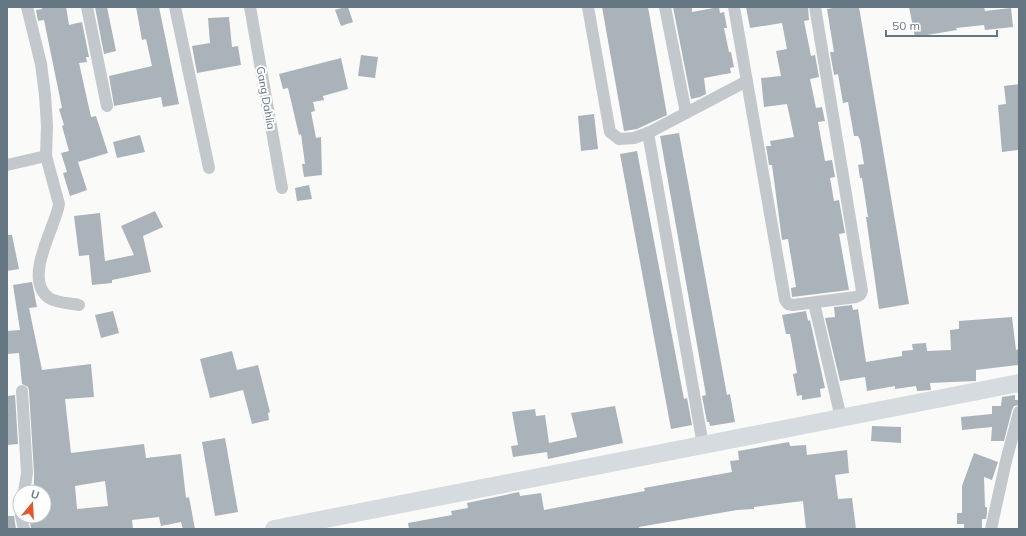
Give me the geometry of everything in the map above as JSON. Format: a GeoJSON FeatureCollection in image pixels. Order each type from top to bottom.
{"type":"FeatureCollection","features":[{"type":"Feature","properties":{"kind":"main road"},"geometry":{"type":"LineString","coordinates":[[274,529],[1019,383]]}},
{"type":"Feature","properties":{"kind":"street"},"geometry":{"type":"LineString","coordinates":[[27,7],[41,64],[44,87],[47,126],[46,156],[59,204],[58,210],[43,246],[39,279],[41,288],[49,298],[79,305]]}},
{"type":"Feature","properties":{"kind":"street"},"geometry":{"type":"LineString","coordinates":[[87,7],[107,106]]}},
{"type":"Feature","properties":{"kind":"street"},"geometry":{"type":"LineString","coordinates":[[175,7],[209,168]]}},
{"type":"Feature","properties":{"kind":"street","name":"Gang Dahlia"},"geometry":{"type":"LineString","coordinates":[[250,7],[282,188]]}},
{"type":"Feature","properties":{"kind":"street"},"geometry":{"type":"LineString","coordinates":[[588,7],[610,132],[618,139],[624,140],[648,133],[747,81]]}},
{"type":"Feature","properties":{"kind":"street"},"geometry":{"type":"LineString","coordinates":[[665,7],[686,113]]}},
{"type":"Feature","properties":{"kind":"street"},"geometry":{"type":"LineString","coordinates":[[734,7],[785,300],[788,304],[793,306],[856,297],[860,295],[862,290],[815,7]]}},
{"type":"Feature","properties":{"kind":"street"},"geometry":{"type":"LineString","coordinates":[[648,133],[703,445]]}},
{"type":"Feature","properties":{"kind":"street"},"geometry":{"type":"LineString","coordinates":[[7,165],[46,156]]}},
{"type":"Feature","properties":{"kind":"street"},"geometry":{"type":"LineString","coordinates":[[814,303],[841,418]]}},
{"type":"Feature","properties":{"kind":"street"},"geometry":{"type":"LineString","coordinates":[[22,391],[27,473],[25,484]]}},
{"type":"Feature","properties":{"kind":"street"},"geometry":{"type":"LineString","coordinates":[[991,529],[1006,461],[1019,412]]}},
{"type":"Feature","properties":{"kind":"building"},"geometry":{"type":"Polygon","coordinates":[[[42,7],[66,7],[69,25],[82,22],[89,57],[86,57],[87,62],[79,63],[91,117],[96,116],[108,153],[78,162],[87,190],[70,196],[63,173],[67,172],[61,153],[69,151],[59,109],[62,108],[44,20],[38,21],[36,10],[42,9],[42,7]]]}},
{"type":"Feature","properties":{"kind":"building"},"geometry":{"type":"Polygon","coordinates":[[[95,7],[107,7],[116,51],[104,54],[95,7]]]}},
{"type":"Feature","properties":{"kind":"building"},"geometry":{"type":"Polygon","coordinates":[[[136,7],[159,7],[179,104],[163,107],[161,97],[114,106],[109,76],[152,66],[146,39],[142,40],[136,7]]]}},
{"type":"Feature","properties":{"kind":"building"},"geometry":{"type":"Polygon","coordinates":[[[348,7],[353,22],[341,26],[335,10],[348,7]]]}},
{"type":"Feature","properties":{"kind":"building"},"geometry":{"type":"Polygon","coordinates":[[[602,7],[648,7],[667,115],[637,129],[624,131],[602,7]]]}},
{"type":"Feature","properties":{"kind":"building"},"geometry":{"type":"Polygon","coordinates":[[[673,7],[692,7],[692,12],[719,7],[720,13],[724,12],[727,28],[724,28],[734,67],[730,68],[731,73],[704,78],[706,94],[700,97],[691,99],[673,7]]]}},
{"type":"Feature","properties":{"kind":"building"},"geometry":{"type":"Polygon","coordinates":[[[746,7],[808,7],[809,20],[804,21],[811,56],[815,55],[819,77],[810,79],[816,108],[822,107],[825,121],[818,122],[825,161],[832,160],[835,177],[830,178],[834,201],[839,200],[845,233],[839,234],[849,290],[792,297],[791,288],[796,287],[788,239],[782,240],[772,165],[769,165],[766,146],[771,146],[770,141],[794,137],[787,104],[764,107],[761,78],[781,76],[776,51],[787,49],[782,23],[750,28],[746,7]]]}},
{"type":"Feature","properties":{"kind":"building"},"geometry":{"type":"Polygon","coordinates":[[[838,7],[859,7],[909,304],[879,309],[866,217],[868,217],[862,178],[860,178],[858,165],[864,164],[860,140],[858,136],[854,136],[848,102],[843,103],[838,74],[834,75],[830,52],[834,52],[827,9],[838,7]]]}},
{"type":"Feature","properties":{"kind":"building"},"geometry":{"type":"Polygon","coordinates":[[[909,7],[984,7],[985,11],[1011,8],[1013,27],[985,30],[984,25],[956,28],[957,30],[915,37],[909,7]]]}},
{"type":"Feature","properties":{"kind":"building"},"geometry":{"type":"Polygon","coordinates":[[[229,17],[232,47],[238,46],[241,65],[197,73],[192,46],[210,43],[208,18],[229,17]]]}},
{"type":"Feature","properties":{"kind":"building"},"geometry":{"type":"Polygon","coordinates":[[[361,55],[378,57],[375,78],[358,76],[361,55]]]}},
{"type":"Feature","properties":{"kind":"building"},"geometry":{"type":"Polygon","coordinates":[[[341,58],[348,89],[323,96],[324,100],[313,102],[315,111],[311,112],[316,138],[321,137],[322,175],[304,177],[302,164],[305,164],[301,134],[299,135],[288,88],[283,89],[279,74],[341,58]]]}},
{"type":"Feature","properties":{"kind":"building"},"geometry":{"type":"Polygon","coordinates":[[[1019,84],[1019,150],[1002,152],[998,105],[1006,104],[1004,86],[1019,84]]]}},
{"type":"Feature","properties":{"kind":"building"},"geometry":{"type":"Polygon","coordinates":[[[594,114],[598,149],[581,151],[578,116],[594,114]]]}},
{"type":"Feature","properties":{"kind":"building"},"geometry":{"type":"Polygon","coordinates":[[[679,133],[727,395],[730,394],[735,422],[710,426],[709,422],[707,422],[702,396],[706,395],[660,136],[679,133]]]}},
{"type":"Feature","properties":{"kind":"building"},"geometry":{"type":"Polygon","coordinates":[[[140,135],[145,152],[117,158],[113,142],[140,135]]]}},
{"type":"Feature","properties":{"kind":"building"},"geometry":{"type":"Polygon","coordinates":[[[637,151],[684,399],[687,398],[692,425],[671,429],[620,154],[637,151]]]}},
{"type":"Feature","properties":{"kind":"building"},"geometry":{"type":"Polygon","coordinates":[[[309,185],[312,199],[297,201],[295,188],[309,185]]]}},
{"type":"Feature","properties":{"kind":"building"},"geometry":{"type":"Polygon","coordinates":[[[155,211],[163,227],[143,236],[151,272],[112,280],[112,283],[92,285],[89,255],[79,256],[74,216],[100,213],[105,261],[134,255],[121,226],[155,211]]]}},
{"type":"Feature","properties":{"kind":"building"},"geometry":{"type":"Polygon","coordinates":[[[7,235],[12,235],[19,269],[7,271],[7,235]]]}},
{"type":"Feature","properties":{"kind":"building"},"geometry":{"type":"Polygon","coordinates":[[[32,282],[37,307],[29,308],[42,370],[91,364],[94,397],[65,399],[71,453],[144,444],[146,458],[181,454],[186,498],[189,497],[195,529],[183,529],[181,522],[161,526],[159,517],[132,520],[133,529],[31,529],[30,524],[52,524],[52,484],[34,484],[29,391],[28,387],[22,384],[19,353],[7,354],[7,331],[20,330],[13,285],[32,282]],[[105,481],[75,486],[77,509],[108,506],[105,481]]]}},
{"type":"Feature","properties":{"kind":"building"},"geometry":{"type":"Polygon","coordinates":[[[852,305],[853,310],[858,309],[866,362],[902,356],[902,351],[913,350],[912,344],[926,343],[927,351],[951,350],[950,330],[959,329],[959,321],[1012,317],[1016,350],[1019,349],[1019,365],[976,370],[976,381],[930,383],[931,390],[917,391],[916,386],[895,389],[895,386],[867,391],[865,377],[840,381],[825,318],[835,317],[834,307],[852,305]]]}},
{"type":"Feature","properties":{"kind":"building"},"geometry":{"type":"Polygon","coordinates":[[[113,311],[119,333],[101,338],[95,315],[113,311]]]}},
{"type":"Feature","properties":{"kind":"building"},"geometry":{"type":"Polygon","coordinates":[[[806,311],[808,321],[810,320],[825,388],[820,389],[821,397],[802,400],[802,395],[797,396],[793,374],[797,373],[790,334],[786,334],[782,315],[806,311]]]}},
{"type":"Feature","properties":{"kind":"building"},"geometry":{"type":"Polygon","coordinates":[[[232,351],[237,370],[258,365],[270,412],[268,413],[269,420],[252,424],[243,390],[210,398],[200,359],[232,351]]]}},
{"type":"Feature","properties":{"kind":"building"},"geometry":{"type":"Polygon","coordinates":[[[15,395],[18,444],[7,445],[7,396],[15,395]]]}},
{"type":"Feature","properties":{"kind":"building"},"geometry":{"type":"Polygon","coordinates":[[[1015,395],[1015,400],[1019,400],[1019,405],[1014,406],[1012,410],[1004,441],[991,441],[992,427],[962,430],[961,417],[992,414],[992,406],[1001,406],[1002,397],[1015,395]]]}},
{"type":"Feature","properties":{"kind":"building"},"geometry":{"type":"Polygon","coordinates":[[[615,406],[623,443],[548,459],[547,452],[513,457],[511,446],[518,445],[512,412],[535,409],[536,416],[545,415],[549,443],[577,437],[571,413],[615,406]]]}},
{"type":"Feature","properties":{"kind":"building"},"geometry":{"type":"Polygon","coordinates":[[[872,426],[901,427],[901,443],[871,441],[872,426]]]}},
{"type":"Feature","properties":{"kind":"building"},"geometry":{"type":"Polygon","coordinates":[[[225,438],[238,512],[215,516],[202,442],[225,438]]]}},
{"type":"Feature","properties":{"kind":"building"},"geometry":{"type":"Polygon","coordinates":[[[789,442],[790,446],[806,445],[807,455],[847,450],[849,473],[835,475],[838,499],[852,498],[856,529],[806,529],[803,501],[754,507],[754,509],[737,510],[639,527],[639,529],[409,529],[408,523],[452,515],[451,511],[468,508],[467,503],[519,492],[520,496],[541,493],[544,510],[645,491],[644,488],[732,472],[730,461],[739,460],[738,451],[789,442]]]}},
{"type":"Feature","properties":{"kind":"building"},"geometry":{"type":"Polygon","coordinates":[[[974,453],[998,462],[992,480],[984,477],[985,507],[987,507],[987,513],[986,519],[982,519],[982,529],[964,529],[964,524],[957,524],[957,513],[962,513],[962,486],[974,453]]]}},
{"type":"Feature","properties":{"kind":"building"},"geometry":{"type":"Polygon","coordinates":[[[7,516],[12,516],[12,524],[15,524],[16,529],[7,529],[7,516]]]}}]}
